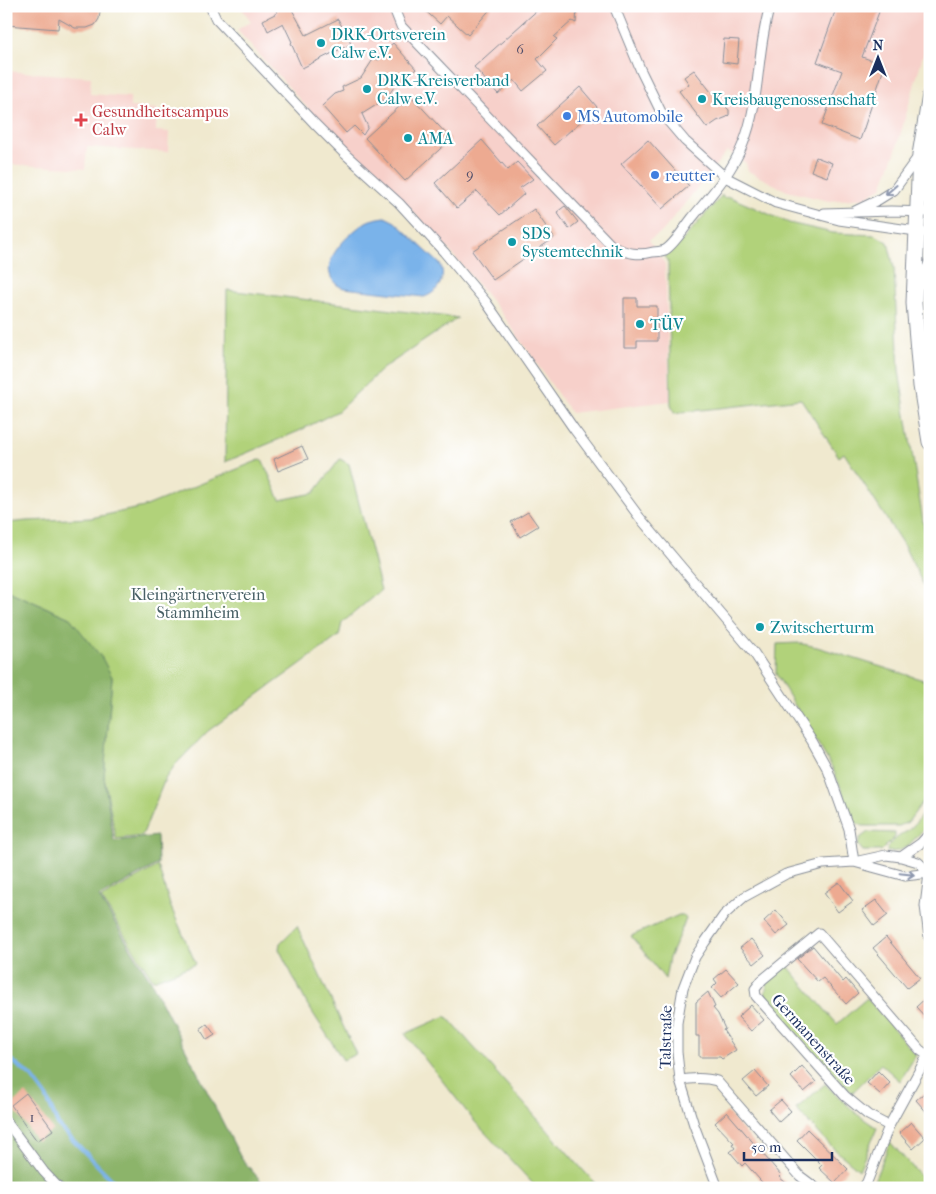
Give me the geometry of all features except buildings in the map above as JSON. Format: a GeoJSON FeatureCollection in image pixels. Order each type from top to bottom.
{"type":"FeatureCollection","features":[{"type":"Feature","properties":{"kind":"main road"},"geometry":{"type":"LineString","coordinates":[[930,95],[920,155],[924,212],[914,303],[921,386],[930,442]]}},
{"type":"Feature","properties":{"kind":"street"},"geometry":{"type":"LineString","coordinates":[[210,6],[216,19],[314,123],[399,203],[444,252],[486,302],[574,429],[640,518],[754,653],[828,770],[850,829],[854,862]]}},
{"type":"Feature","properties":{"kind":"street"},"geometry":{"type":"LineString","coordinates":[[393,6],[401,26],[414,41],[613,247],[630,254],[642,255],[665,250],[725,177],[735,161],[744,143],[753,112],[762,44],[770,6]]}},
{"type":"Feature","properties":{"kind":"street"},"geometry":{"type":"LineString","coordinates":[[614,6],[641,71],[662,114],[685,141],[725,177],[776,203],[839,220],[923,232]]}},
{"type":"Feature","properties":{"kind":"street"},"geometry":{"type":"LineString","coordinates":[[851,212],[878,200],[894,190],[920,155]]}},
{"type":"Feature","properties":{"kind":"street"},"geometry":{"type":"LineString","coordinates":[[816,213],[924,212]]}},
{"type":"Feature","properties":{"kind":"street"},"geometry":{"type":"LineString","coordinates":[[914,303],[922,276],[930,261]]}},
{"type":"Feature","properties":{"kind":"street"},"geometry":{"type":"LineString","coordinates":[[901,857],[921,843],[930,833]]}},
{"type":"Feature","properties":{"kind":"street","name":"Talstraße"},"geometry":{"type":"LineString","coordinates":[[718,1188],[680,1080],[677,1052],[677,1023],[683,988],[696,958],[724,915],[744,897],[786,874],[823,864],[854,862],[886,855],[918,862],[930,873]]}},
{"type":"Feature","properties":{"kind":"street","name":"Talstraße"},"geometry":{"type":"LineString","coordinates":[[854,862],[906,876],[930,873]]}},
{"type":"Feature","properties":{"kind":"street"},"geometry":{"type":"LineString","coordinates":[[930,873],[926,906],[930,937]]}},
{"type":"Feature","properties":{"kind":"street","name":"Germanenstraße"},"geometry":{"type":"LineString","coordinates":[[889,1126],[868,1115],[845,1096],[756,996],[755,989],[762,980],[819,933],[920,1050],[929,1053]]}},
{"type":"Feature","properties":{"kind":"street"},"geometry":{"type":"LineString","coordinates":[[863,1188],[889,1126],[929,1053]]}},
{"type":"Feature","properties":{"kind":"street"},"geometry":{"type":"LineString","coordinates":[[680,1080],[710,1078],[717,1081],[800,1176],[816,1188]]}},
{"type":"Feature","properties":{"kind":"street"},"geometry":{"type":"LineString","coordinates":[[6,1121],[44,1172],[59,1188]]}},
{"type":"Feature","properties":{"kind":"shaded area"},"geometry":{"type":"Polygon","coordinates":[[[240,6],[930,6],[930,46],[923,55],[896,150],[882,187],[864,198],[829,201],[787,191],[748,171],[746,163],[727,151],[662,232],[649,240],[665,264],[670,401],[571,413],[503,315],[449,250],[399,197],[314,115],[237,30],[251,21],[240,6]]]}},
{"type":"Feature","properties":{"kind":"shaded area","name":"Gesundheitscampus Calw"},"geometry":{"type":"Polygon","coordinates":[[[6,71],[91,77],[90,94],[130,97],[130,107],[157,109],[156,131],[169,132],[168,152],[87,147],[85,169],[6,164],[6,71]]]}},
{"type":"Feature","properties":{"kind":"green space"},"geometry":{"type":"Polygon","coordinates":[[[722,195],[723,198],[730,197],[789,223],[833,233],[875,235],[888,242],[894,268],[899,371],[930,565],[930,598],[904,546],[844,453],[839,457],[801,399],[674,413],[671,405],[668,261],[664,255],[681,242],[722,195]]]}},
{"type":"Feature","properties":{"kind":"green space"},"geometry":{"type":"Polygon","coordinates":[[[227,290],[458,318],[382,369],[338,411],[299,431],[225,462],[227,290]]]}},
{"type":"Feature","properties":{"kind":"green space","name":"Kleingärtnerverein Stammheim"},"geometry":{"type":"Polygon","coordinates":[[[262,459],[280,500],[314,493],[340,459],[349,464],[381,590],[342,623],[339,636],[208,731],[175,765],[165,779],[142,836],[116,839],[104,777],[112,677],[70,618],[6,590],[6,523],[91,518],[144,507],[262,459]]]}},
{"type":"Feature","properties":{"kind":"green space"},"geometry":{"type":"Polygon","coordinates":[[[6,590],[70,618],[102,658],[112,677],[104,777],[114,841],[157,836],[158,864],[99,897],[151,981],[241,1158],[267,1188],[6,1188],[6,590]]]}},
{"type":"Feature","properties":{"kind":"green space"},"geometry":{"type":"Polygon","coordinates":[[[798,643],[817,647],[930,682],[930,792],[908,822],[899,826],[863,826],[855,822],[832,767],[776,674],[777,644],[798,643]]]}},
{"type":"Feature","properties":{"kind":"green space"},"geometry":{"type":"Polygon","coordinates":[[[930,804],[930,819],[921,832],[908,846],[899,851],[887,852],[890,844],[912,827],[930,804]]]}},
{"type":"Feature","properties":{"kind":"green space"},"geometry":{"type":"Polygon","coordinates":[[[868,832],[895,833],[895,837],[881,851],[863,851],[858,845],[860,838],[868,832]]]}},
{"type":"Feature","properties":{"kind":"green space"},"geometry":{"type":"Polygon","coordinates":[[[158,866],[170,905],[196,964],[153,980],[101,898],[158,866]]]}},
{"type":"Feature","properties":{"kind":"green space"},"geometry":{"type":"Polygon","coordinates":[[[683,915],[686,919],[669,958],[665,979],[631,936],[683,915]]]}},
{"type":"Feature","properties":{"kind":"green space"},"geometry":{"type":"Polygon","coordinates":[[[297,926],[356,1054],[343,1060],[307,1004],[279,949],[280,943],[297,926]]]}},
{"type":"Feature","properties":{"kind":"green space"},"geometry":{"type":"Polygon","coordinates":[[[787,965],[837,1024],[867,998],[916,1055],[900,1081],[881,1064],[852,1093],[830,1072],[765,997],[767,983],[787,965]]]}},
{"type":"Feature","properties":{"kind":"green space"},"geometry":{"type":"Polygon","coordinates":[[[446,1016],[599,1188],[537,1188],[475,1122],[405,1034],[446,1016]]]}},
{"type":"Feature","properties":{"kind":"green space"},"geometry":{"type":"Polygon","coordinates":[[[825,1084],[858,1115],[877,1128],[859,1170],[833,1148],[796,1109],[825,1084]]]}},
{"type":"Feature","properties":{"kind":"green space"},"geometry":{"type":"Polygon","coordinates":[[[890,1142],[923,1179],[913,1188],[874,1188],[874,1181],[890,1142]]]}},
{"type":"Feature","properties":{"kind":"water"},"geometry":{"type":"Polygon","coordinates":[[[385,217],[395,222],[440,264],[442,279],[437,288],[429,295],[424,297],[344,288],[334,282],[330,274],[330,265],[332,257],[344,240],[366,222],[385,217]]]}},
{"type":"Feature","properties":{"kind":"waterway"},"geometry":{"type":"LineString","coordinates":[[6,1056],[32,1077],[46,1096],[58,1125],[120,1188]]}},
{"type":"Feature","properties":{"kind":"place","name":"DRK-Ortsverein Calw e.V."},"geometry":{"type":"Point","coordinates":[321,43]}},
{"type":"Feature","properties":{"kind":"place","name":"DRK-Kreisverband Calw e.V."},"geometry":{"type":"Point","coordinates":[367,89]}},
{"type":"Feature","properties":{"kind":"place","name":"Kreisbaugenossenschaft"},"geometry":{"type":"Point","coordinates":[702,99]}},
{"type":"Feature","properties":{"kind":"place","name":"MS Automobile"},"geometry":{"type":"Point","coordinates":[567,116]}},
{"type":"Feature","properties":{"kind":"place","name":"Gesundheitscampus Calw"},"geometry":{"type":"Point","coordinates":[81,120]}},
{"type":"Feature","properties":{"kind":"place","name":"AMA"},"geometry":{"type":"Point","coordinates":[408,138]}},
{"type":"Feature","properties":{"kind":"place","name":"reutter"},"geometry":{"type":"Point","coordinates":[655,175]}},
{"type":"Feature","properties":{"kind":"place","name":"SDS Systemtechnik"},"geometry":{"type":"Point","coordinates":[512,242]}},
{"type":"Feature","properties":{"kind":"place","name":"TÜV"},"geometry":{"type":"Point","coordinates":[640,324]}},
{"type":"Feature","properties":{"kind":"place","name":"Zwitscherturm"},"geometry":{"type":"Point","coordinates":[760,627]}}]}
